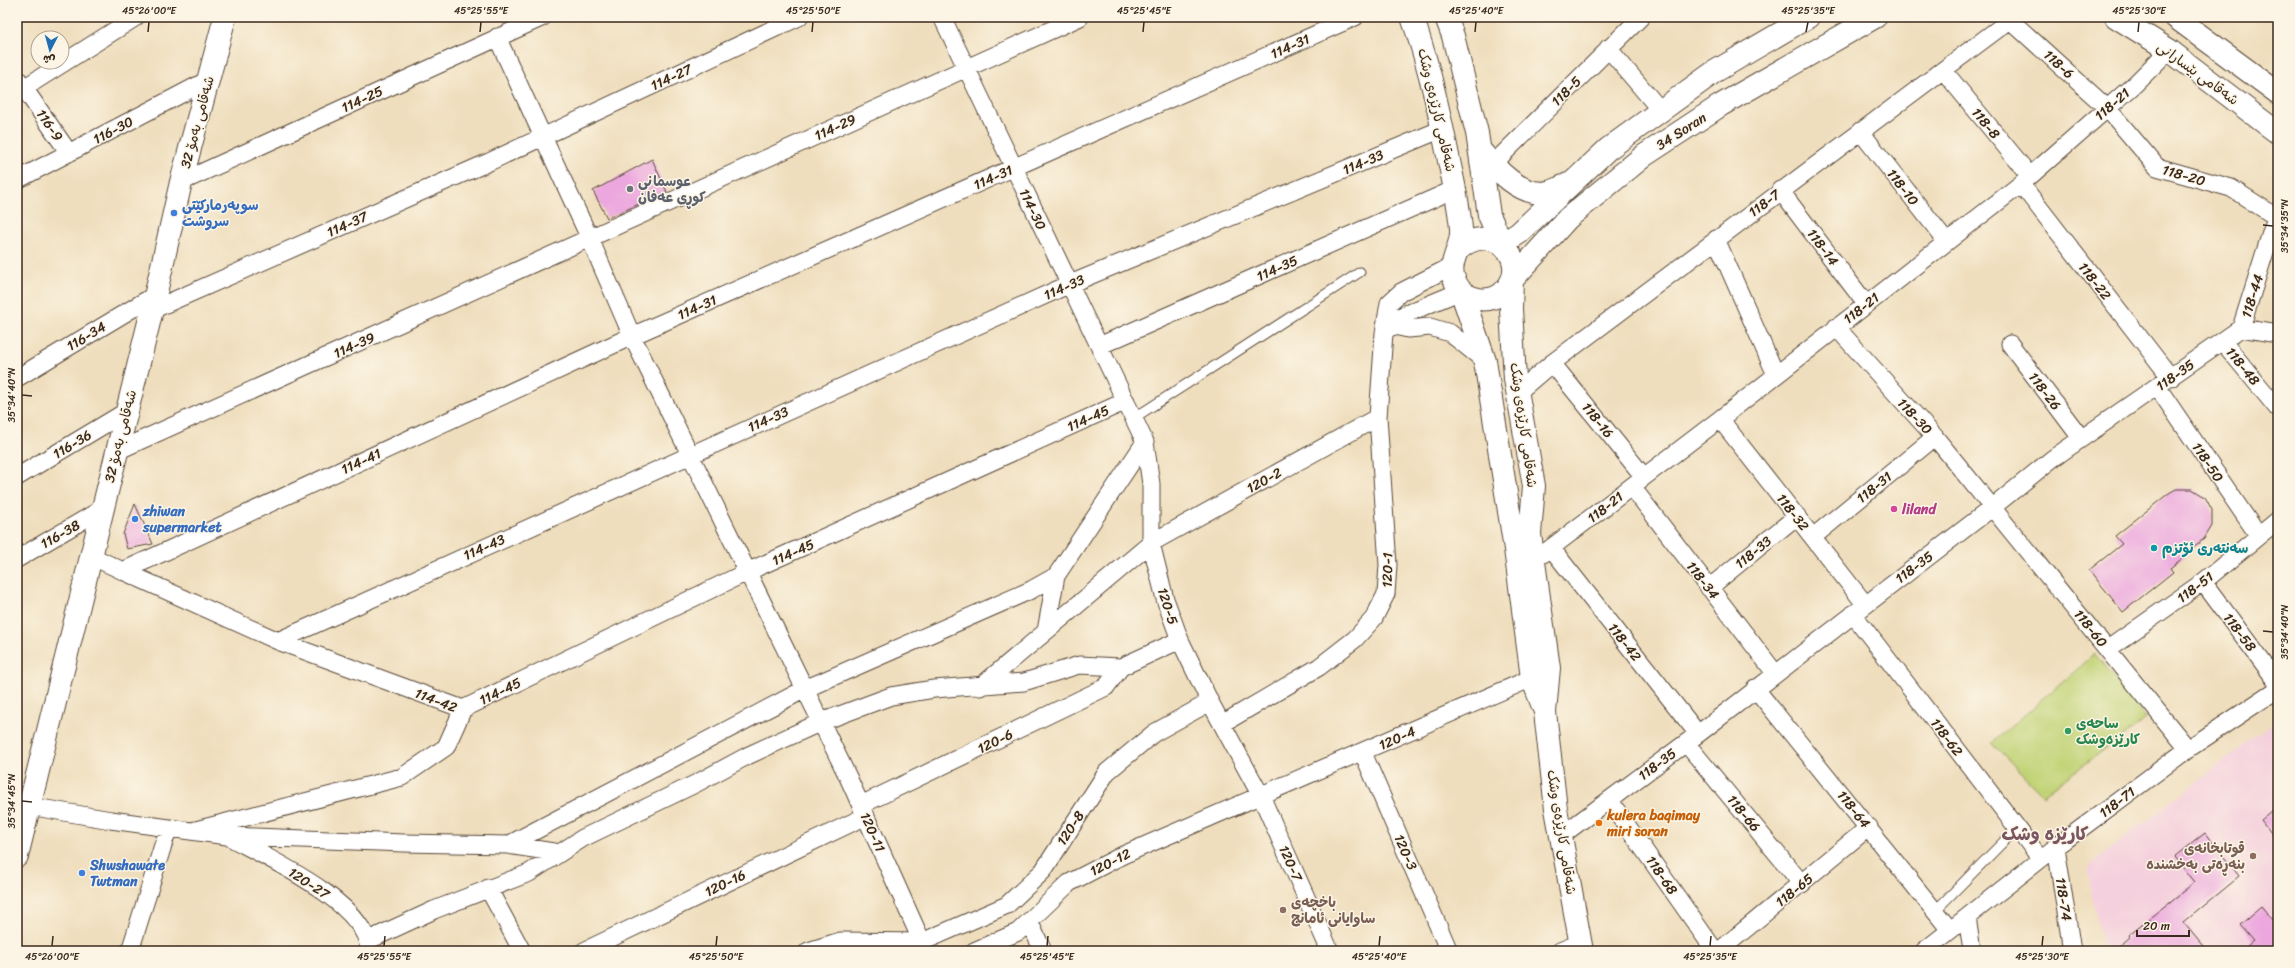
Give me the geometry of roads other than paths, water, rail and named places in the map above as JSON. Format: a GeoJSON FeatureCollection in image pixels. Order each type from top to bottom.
{"type":"FeatureCollection","features":[{"type":"Feature","properties":{"kind":"main road","name":"شەقامی بەمۆ 32"},"geometry":{"type":"LineString","coordinates":[[17,856],[23,806],[91,556],[181,182],[225,17]]}},
{"type":"Feature","properties":{"kind":"main road","name":"شەقامی کارێزەی وشک"},"geometry":{"type":"LineString","coordinates":[[1412,17],[1424,52],[1455,190],[1462,231],[1455,259]]}},
{"type":"Feature","properties":{"kind":"main road"},"geometry":{"type":"LineString","coordinates":[[1446,17],[1453,36],[1486,157],[1488,215],[1502,244],[1513,260],[1512,280],[1507,288],[1491,299],[1475,298],[1461,291],[1455,282],[1455,259],[1464,243],[1474,239],[1484,238],[1502,244]]}},
{"type":"Feature","properties":{"kind":"main road","name":"34 Soran"},"geometry":{"type":"LineString","coordinates":[[1502,244],[1519,233],[1608,149],[1714,72],[1808,17]]}},
{"type":"Feature","properties":{"kind":"main road","name":"شەقامی بێسارانی"},"geometry":{"type":"LineString","coordinates":[[2116,17],[2169,50],[2278,133]]}},
{"type":"Feature","properties":{"kind":"main road"},"geometry":{"type":"LineString","coordinates":[[2175,17],[2278,93]]}},
{"type":"Feature","properties":{"kind":"main road","name":"34 Soran"},"geometry":{"type":"LineString","coordinates":[[1512,280],[1568,218],[1645,155],[1721,106],[1868,19]]}},
{"type":"Feature","properties":{"kind":"main road"},"geometry":{"type":"LineString","coordinates":[[1486,157],[1524,190],[1547,193],[1573,182]]}},
{"type":"Feature","properties":{"kind":"main road","name":"شەقامی کارێزەی وشک"},"geometry":{"type":"LineString","coordinates":[[1512,280],[1511,309],[1518,392],[1534,486],[1530,534],[1549,668],[1545,712],[1556,809],[1562,835],[1571,949]]}},
{"type":"Feature","properties":{"kind":"main road","name":"شەقامی کارێزەی وشک"},"geometry":{"type":"LineString","coordinates":[[1461,291],[1485,361],[1509,511],[1532,678],[1545,712]]}},
{"type":"Feature","properties":{"kind":"main road"},"geometry":{"type":"LineString","coordinates":[[1509,511],[1532,510]]}},
{"type":"Feature","properties":{"kind":"street"},"geometry":{"type":"LineString","coordinates":[[21,83],[136,17]]}},
{"type":"Feature","properties":{"kind":"street","name":"114-25"},"geometry":{"type":"LineString","coordinates":[[181,182],[543,17]]}},
{"type":"Feature","properties":{"kind":"street","name":"114-27"},"geometry":{"type":"LineString","coordinates":[[543,137],[799,17]]}},
{"type":"Feature","properties":{"kind":"street","name":"114-30"},"geometry":{"type":"LineString","coordinates":[[942,17],[1013,168],[1126,401]]}},
{"type":"Feature","properties":{"kind":"street","name":"114-29"},"geometry":{"type":"LineString","coordinates":[[590,240],[965,67],[1080,17]]}},
{"type":"Feature","properties":{"kind":"street","name":"114-31"},"geometry":{"type":"LineString","coordinates":[[632,336],[1355,17]]}},
{"type":"Feature","properties":{"kind":"street","name":"118-5"},"geometry":{"type":"LineString","coordinates":[[1486,157],[1641,17]]}},
{"type":"Feature","properties":{"kind":"street","name":"118-7"},"geometry":{"type":"LineString","coordinates":[[1518,392],[1552,363],[1780,190],[2012,18]]}},
{"type":"Feature","properties":{"kind":"street","name":"118-6"},"geometry":{"type":"LineString","coordinates":[[2012,18],[2107,108]]}},
{"type":"Feature","properties":{"kind":"street","name":"120-11"},"geometry":{"type":"LineString","coordinates":[[497,37],[590,240],[632,336],[863,810],[920,947]]}},
{"type":"Feature","properties":{"kind":"street"},"geometry":{"type":"LineString","coordinates":[[1608,48],[1661,111]]}},
{"type":"Feature","properties":{"kind":"street","name":"118-21"},"geometry":{"type":"LineString","coordinates":[[1547,552],[1720,419],[2025,180],[2107,108],[2169,50]]}},
{"type":"Feature","properties":{"kind":"street","name":"118-8"},"geometry":{"type":"LineString","coordinates":[[1943,70],[2025,180]]}},
{"type":"Feature","properties":{"kind":"street","name":"116-30"},"geometry":{"type":"LineString","coordinates":[[17,180],[208,80]]}},
{"type":"Feature","properties":{"kind":"street","name":"116-9"},"geometry":{"type":"LineString","coordinates":[[21,83],[69,152]]}},
{"type":"Feature","properties":{"kind":"street","name":"118-20"},"geometry":{"type":"LineString","coordinates":[[2107,108],[2157,167],[2231,188],[2277,217]]}},
{"type":"Feature","properties":{"kind":"street","name":"114-33"},"geometry":{"type":"LineString","coordinates":[[689,454],[1070,284],[1442,128]]}},
{"type":"Feature","properties":{"kind":"street","name":"118-10"},"geometry":{"type":"LineString","coordinates":[[1860,131],[1946,242]]}},
{"type":"Feature","properties":{"kind":"street","name":"114-37"},"geometry":{"type":"LineString","coordinates":[[153,302],[543,137]]}},
{"type":"Feature","properties":{"kind":"street","name":"118-22"},"geometry":{"type":"LineString","coordinates":[[2025,180],[2172,378]]}},
{"type":"Feature","properties":{"kind":"street","name":"114-35"},"geometry":{"type":"LineString","coordinates":[[1099,346],[1455,190]]}},
{"type":"Feature","properties":{"kind":"street","name":"118-14"},"geometry":{"type":"LineString","coordinates":[[1780,190],[1866,304]]}},
{"type":"Feature","properties":{"kind":"street","name":"118-44"},"geometry":{"type":"LineString","coordinates":[[2241,328],[2277,217]]}},
{"type":"Feature","properties":{"kind":"street"},"geometry":{"type":"LineString","coordinates":[[1716,239],[1776,375]]}},
{"type":"Feature","properties":{"kind":"street","name":"114-39"},"geometry":{"type":"LineString","coordinates":[[117,451],[590,240]]}},
{"type":"Feature","properties":{"kind":"street","name":"120-1"},"geometry":{"type":"LineString","coordinates":[[1222,724],[1319,667],[1355,639],[1374,618],[1386,594],[1388,565],[1378,417],[1389,304],[1401,292],[1455,259]]}},
{"type":"Feature","properties":{"kind":"street"},"geometry":{"type":"LineString","coordinates":[[1387,329],[1396,318],[1461,291]]}},
{"type":"Feature","properties":{"kind":"street","name":"116-34"},"geometry":{"type":"LineString","coordinates":[[17,378],[153,302]]}},
{"type":"Feature","properties":{"kind":"street"},"geometry":{"type":"LineString","coordinates":[[1387,329],[1430,327],[1450,333],[1485,361]]}},
{"type":"Feature","properties":{"kind":"street","name":"118-30"},"geometry":{"type":"LineString","coordinates":[[1836,327],[1935,437],[1993,507]]}},
{"type":"Feature","properties":{"kind":"street"},"geometry":{"type":"LineString","coordinates":[[2241,328],[2278,334]]}},
{"type":"Feature","properties":{"kind":"street","name":"118-35"},"geometry":{"type":"LineString","coordinates":[[1562,835],[1692,739],[1755,688],[1993,507],[2081,438],[2158,388],[2241,328]]}},
{"type":"Feature","properties":{"kind":"street","name":"114-41"},"geometry":{"type":"LineString","coordinates":[[123,570],[632,336]]}},
{"type":"Feature","properties":{"kind":"street","name":"118-48"},"geometry":{"type":"LineString","coordinates":[[2223,342],[2278,409]]}},
{"type":"Feature","properties":{"kind":"street","name":"118-26"},"geometry":{"type":"LineString","coordinates":[[2010,344],[2081,438]]}},
{"type":"Feature","properties":{"kind":"street","name":"118-16"},"geometry":{"type":"LineString","coordinates":[[1552,363],[1638,482]]}},
{"type":"Feature","properties":{"kind":"street","name":"118-50"},"geometry":{"type":"LineString","coordinates":[[2158,388],[2258,536]]}},
{"type":"Feature","properties":{"kind":"street","name":"120-5"},"geometry":{"type":"LineString","coordinates":[[1126,401],[1145,442],[1152,484],[1151,543],[1165,598],[1180,640],[1210,702],[1261,796]]}},
{"type":"Feature","properties":{"kind":"street","name":"114-45"},"geometry":{"type":"LineString","coordinates":[[463,709],[747,572],[1126,401]]}},
{"type":"Feature","properties":{"kind":"street","name":"116-36"},"geometry":{"type":"LineString","coordinates":[[17,477],[127,411]]}},
{"type":"Feature","properties":{"kind":"street","name":"120-2"},"geometry":{"type":"LineString","coordinates":[[980,687],[1151,543],[1378,417]]}},
{"type":"Feature","properties":{"kind":"street","name":"118-32"},"geometry":{"type":"LineString","coordinates":[[1720,419],[1813,537],[1859,609]]}},
{"type":"Feature","properties":{"kind":"street","name":"118-31"},"geometry":{"type":"LineString","coordinates":[[1813,537],[1935,437]]}},
{"type":"Feature","properties":{"kind":"street"},"geometry":{"type":"LineString","coordinates":[[1046,631],[1056,576],[1145,442]]}},
{"type":"Feature","properties":{"kind":"street","name":"114-43"},"geometry":{"type":"LineString","coordinates":[[278,641],[689,454]]}},
{"type":"Feature","properties":{"kind":"street","name":"118-34"},"geometry":{"type":"LineString","coordinates":[[1638,482],[1709,588],[1775,674]]}},
{"type":"Feature","properties":{"kind":"street","name":"118-60"},"geometry":{"type":"LineString","coordinates":[[1993,507],[2188,749]]}},
{"type":"Feature","properties":{"kind":"street","name":"116-38"},"geometry":{"type":"LineString","coordinates":[[17,559],[102,509]]}},
{"type":"Feature","properties":{"kind":"street","name":"118-33"},"geometry":{"type":"LineString","coordinates":[[1709,588],[1797,516]]}},
{"type":"Feature","properties":{"kind":"street","name":"118-51"},"geometry":{"type":"LineString","coordinates":[[2108,649],[2203,582],[2278,520]]}},
{"type":"Feature","properties":{"kind":"street","name":"118-42"},"geometry":{"type":"LineString","coordinates":[[1547,552],[1692,739]]}},
{"type":"Feature","properties":{"kind":"street"},"geometry":{"type":"LineString","coordinates":[[91,556],[123,570]]}},
{"type":"Feature","properties":{"kind":"street","name":"114-42"},"geometry":{"type":"LineString","coordinates":[[123,570],[278,641],[463,709],[446,747],[402,777],[192,831]]}},
{"type":"Feature","properties":{"kind":"street"},"geometry":{"type":"LineString","coordinates":[[508,844],[805,689],[1031,590],[1056,576]]}},
{"type":"Feature","properties":{"kind":"street","name":"118-58"},"geometry":{"type":"LineString","coordinates":[[2203,582],[2278,682]]}},
{"type":"Feature","properties":{"kind":"street","name":"118-62"},"geometry":{"type":"LineString","coordinates":[[1859,609],[2041,859]]}},
{"type":"Feature","properties":{"kind":"street"},"geometry":{"type":"LineString","coordinates":[[369,946],[434,910],[529,873],[583,838],[821,722],[890,696],[934,689],[980,687],[1024,682],[1080,665],[1121,667],[1180,640]]}},
{"type":"Feature","properties":{"kind":"street","name":"120-6"},"geometry":{"type":"LineString","coordinates":[[863,810],[1106,687],[1121,667]]}},
{"type":"Feature","properties":{"kind":"street","name":"120-4"},"geometry":{"type":"LineString","coordinates":[[1261,796],[1532,678]]}},
{"type":"Feature","properties":{"kind":"street","name":"118-64"},"geometry":{"type":"LineString","coordinates":[[1755,688],[1869,827],[1950,930]]}},
{"type":"Feature","properties":{"kind":"street","name":"118-71"},"geometry":{"type":"LineString","coordinates":[[1924,951],[2056,847],[2188,749],[2278,689]]}},
{"type":"Feature","properties":{"kind":"street","name":"120-8"},"geometry":{"type":"LineString","coordinates":[[920,947],[1007,905],[1043,871],[1107,772],[1154,733],[1210,702]]}},
{"type":"Feature","properties":{"kind":"street","name":"118-66"},"geometry":{"type":"LineString","coordinates":[[1692,739],[1802,884]]}},
{"type":"Feature","properties":{"kind":"street","name":"120-3"},"geometry":{"type":"LineString","coordinates":[[1362,753],[1449,951]]}},
{"type":"Feature","properties":{"kind":"street","name":"120-12"},"geometry":{"type":"LineString","coordinates":[[974,951],[1018,932],[1069,883],[1122,855],[1261,796]]}},
{"type":"Feature","properties":{"kind":"street","name":"120-7"},"geometry":{"type":"LineString","coordinates":[[1261,796],[1330,951]]}},
{"type":"Feature","properties":{"kind":"street","name":"118-68"},"geometry":{"type":"LineString","coordinates":[[1610,800],[1716,951]]}},
{"type":"Feature","properties":{"kind":"street"},"geometry":{"type":"LineString","coordinates":[[23,806],[168,829],[227,836],[404,843],[508,844],[560,853]]}},
{"type":"Feature","properties":{"kind":"street","name":"120-16"},"geometry":{"type":"LineString","coordinates":[[584,951],[863,810]]}},
{"type":"Feature","properties":{"kind":"street","name":"118-65"},"geometry":{"type":"LineString","coordinates":[[1719,951],[1802,884],[1869,827]]}},
{"type":"Feature","properties":{"kind":"street"},"geometry":{"type":"LineString","coordinates":[[130,951],[168,829]]}},
{"type":"Feature","properties":{"kind":"street","name":"120-27"},"geometry":{"type":"LineString","coordinates":[[227,836],[288,869],[339,902],[369,946]]}},
{"type":"Feature","properties":{"kind":"street","name":"118-74"},"geometry":{"type":"LineString","coordinates":[[2056,847],[2072,951]]}},
{"type":"Feature","properties":{"kind":"street"},"geometry":{"type":"LineString","coordinates":[[488,888],[522,951]]}},
{"type":"Feature","properties":{"kind":"street"},"geometry":{"type":"LineString","coordinates":[[1967,917],[1972,951]]}},
{"type":"Feature","properties":{"kind":"street"},"geometry":{"type":"LineString","coordinates":[[1029,921],[1043,951]]}},
{"type":"Feature","properties":{"kind":"street"},"geometry":{"type":"LineString","coordinates":[[808,951],[840,941],[920,947]]}},
{"type":"Feature","properties":{"kind":"lane"},"geometry":{"type":"LineString","coordinates":[[1134,418],[1360,272]]}},
{"type":"Feature","properties":{"kind":"lane"},"geometry":{"type":"LineString","coordinates":[[1935,911],[2017,828]]}},
{"type":"Feature","properties":{"kind":"place","name":"عوسمانی کوڕی عەفان"},"geometry":{"type":"Point","coordinates":[630,189]}},
{"type":"Feature","properties":{"kind":"place","name":"سوپەرمارکێتی سروشت"},"geometry":{"type":"Point","coordinates":[174,213]}},
{"type":"Feature","properties":{"kind":"place","name":"liland"},"geometry":{"type":"Point","coordinates":[1894,509]}},
{"type":"Feature","properties":{"kind":"place","name":"zhiwan supermarket"},"geometry":{"type":"Point","coordinates":[135,519]}},
{"type":"Feature","properties":{"kind":"place","name":"سەنتەری ئۆتزم"},"geometry":{"type":"Point","coordinates":[2154,548]}},
{"type":"Feature","properties":{"kind":"place","name":"ساحه‌ی کارێزه‌وشک"},"geometry":{"type":"Point","coordinates":[2068,731]}},
{"type":"Feature","properties":{"kind":"place","name":"kulera baqimay miri soran"},"geometry":{"type":"Point","coordinates":[1599,823]}},
{"type":"Feature","properties":{"kind":"place","name":"قوتابخانەی بنەڕەتی بەخشندە"},"geometry":{"type":"Point","coordinates":[2253,856]}},
{"type":"Feature","properties":{"kind":"place","name":"Shwshawate Twtman"},"geometry":{"type":"Point","coordinates":[82,873]}},
{"type":"Feature","properties":{"kind":"place","name":"باخچەی ساوایانی ئامانج"},"geometry":{"type":"Point","coordinates":[1283,910]}},
{"type":"Feature","properties":{"kind":"district","name":"کارێزە وشک"},"geometry":{"type":"Point","coordinates":[2045,834]}}]}
